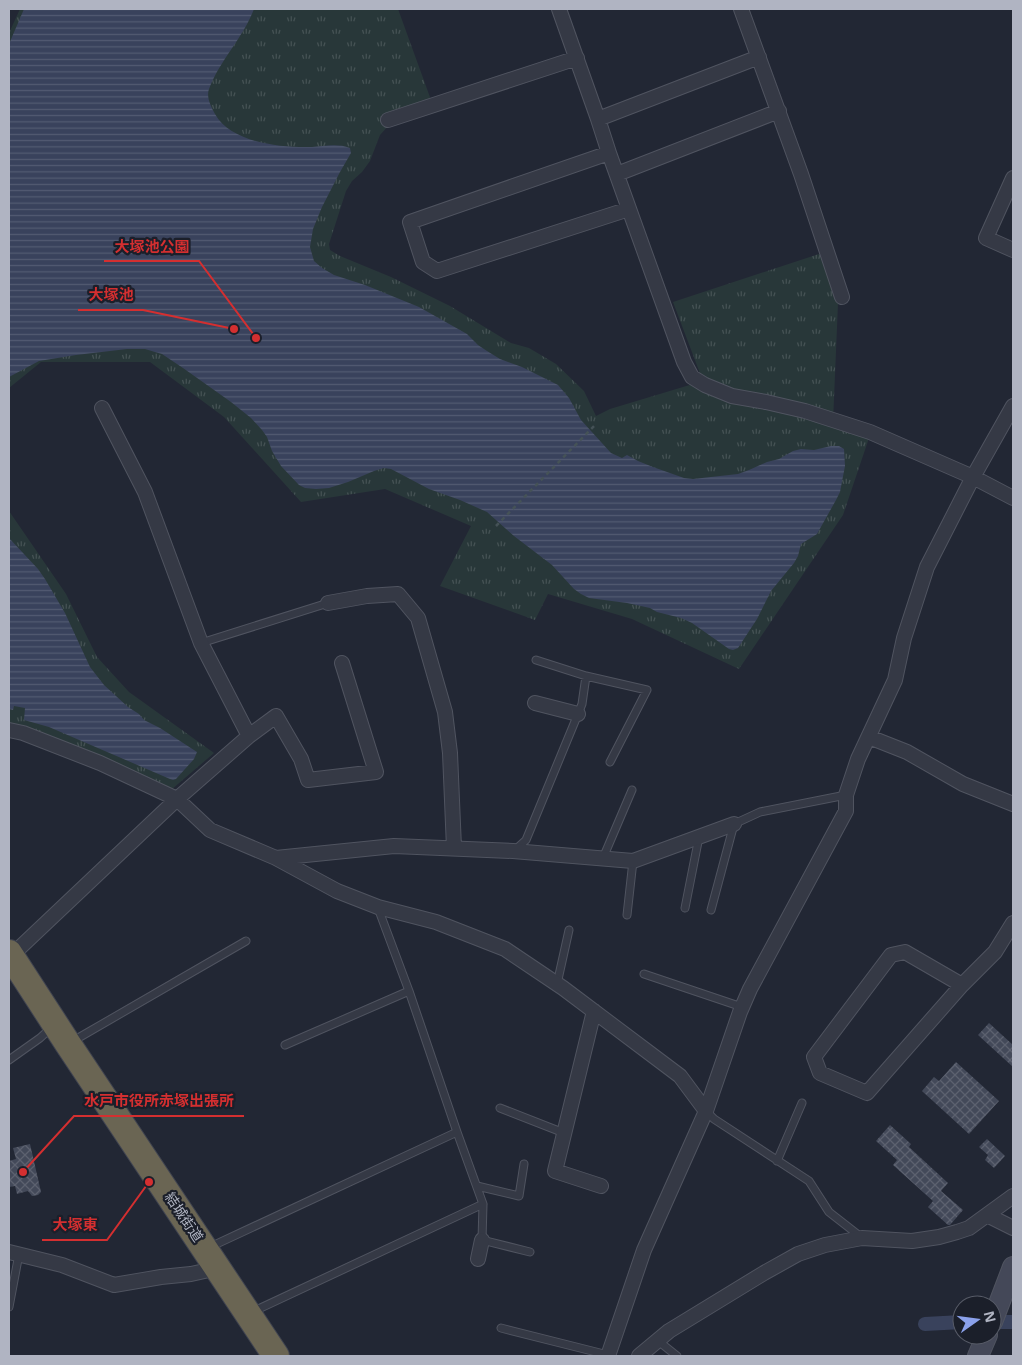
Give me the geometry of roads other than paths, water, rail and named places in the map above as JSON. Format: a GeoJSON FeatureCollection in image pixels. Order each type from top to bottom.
{"type":"FeatureCollection","features":[{"type":"Feature","properties":{"kind":"highway","name":"結城街道"},"geometry":{"type":"LineString","coordinates":[[10,954],[61,1034],[276,1356]]}},
{"type":"Feature","properties":{"kind":"street"},"geometry":{"type":"LineString","coordinates":[[559,9],[684,362],[692,376],[705,385],[732,396],[805,411],[870,432],[973,476],[1013,498]]}},
{"type":"Feature","properties":{"kind":"street"},"geometry":{"type":"LineString","coordinates":[[741,9],[779,111],[842,297]]}},
{"type":"Feature","properties":{"kind":"street"},"geometry":{"type":"LineString","coordinates":[[598,118],[759,57]]}},
{"type":"Feature","properties":{"kind":"street"},"geometry":{"type":"LineString","coordinates":[[388,120],[576,58]]}},
{"type":"Feature","properties":{"kind":"street"},"geometry":{"type":"LineString","coordinates":[[617,174],[779,111]]}},
{"type":"Feature","properties":{"kind":"street"},"geometry":{"type":"LineString","coordinates":[[609,154],[410,222],[423,262],[437,271],[629,209]]}},
{"type":"Feature","properties":{"kind":"street"},"geometry":{"type":"LineString","coordinates":[[1013,178],[986,238],[1013,250]]}},
{"type":"Feature","properties":{"kind":"street"},"geometry":{"type":"LineString","coordinates":[[608,1356],[644,1250],[706,1111],[742,1007],[846,811],[846,795],[858,760],[895,680],[904,638],[927,567],[973,476],[1013,406]]}},
{"type":"Feature","properties":{"kind":"street"},"geometry":{"type":"LineString","coordinates":[[102,408],[144,492],[201,643],[249,736]]}},
{"type":"Feature","properties":{"kind":"street"},"geometry":{"type":"LineString","coordinates":[[328,603],[367,596],[398,594],[418,618],[445,712],[450,752],[454,848]]}},
{"type":"Feature","properties":{"kind":"street"},"geometry":{"type":"LineString","coordinates":[[10,954],[177,799],[249,736],[276,716],[301,758],[308,780],[376,772],[342,663]]}},
{"type":"Feature","properties":{"kind":"street"},"geometry":{"type":"LineString","coordinates":[[536,703],[578,714]]}},
{"type":"Feature","properties":{"kind":"street"},"geometry":{"type":"LineString","coordinates":[[9,730],[23,732],[100,763],[177,799],[210,830],[276,858],[337,891],[378,907],[436,922],[506,949],[594,1011],[680,1076],[706,1111]]}},
{"type":"Feature","properties":{"kind":"street"},"geometry":{"type":"LineString","coordinates":[[869,738],[907,752],[963,784],[1013,804]]}},
{"type":"Feature","properties":{"kind":"street"},"geometry":{"type":"LineString","coordinates":[[276,858],[394,846],[513,851],[633,861],[734,824]]}},
{"type":"Feature","properties":{"kind":"street"},"geometry":{"type":"LineString","coordinates":[[962,985],[905,952],[891,955],[814,1057],[820,1073],[866,1093],[962,985],[995,952],[1013,923]]}},
{"type":"Feature","properties":{"kind":"street"},"geometry":{"type":"LineString","coordinates":[[594,1011],[555,1171],[601,1186]]}},
{"type":"Feature","properties":{"kind":"street"},"geometry":{"type":"LineString","coordinates":[[639,1356],[669,1331],[798,1254],[825,1245],[862,1238],[912,1241],[939,1237],[969,1228],[1013,1196]]}},
{"type":"Feature","properties":{"kind":"street"},"geometry":{"type":"LineString","coordinates":[[987,1215],[1013,1228]]}},
{"type":"Feature","properties":{"kind":"street"},"geometry":{"type":"LineString","coordinates":[[478,1258],[482,1240]]}},
{"type":"Feature","properties":{"kind":"street"},"geometry":{"type":"LineString","coordinates":[[14,1253],[62,1265],[114,1285],[191,1274],[211,1258]]}},
{"type":"Feature","properties":{"kind":"street"},"geometry":{"type":"LineString","coordinates":[[1002,1296],[1013,1267]]}},
{"type":"Feature","properties":{"kind":"lane"},"geometry":{"type":"LineString","coordinates":[[201,643],[328,603]]}},
{"type":"Feature","properties":{"kind":"lane"},"geometry":{"type":"LineString","coordinates":[[536,660],[586,676],[647,690],[610,762]]}},
{"type":"Feature","properties":{"kind":"lane"},"geometry":{"type":"LineString","coordinates":[[513,851],[526,840],[582,704],[586,676]]}},
{"type":"Feature","properties":{"kind":"lane"},"geometry":{"type":"LineString","coordinates":[[603,858],[632,790]]}},
{"type":"Feature","properties":{"kind":"lane"},"geometry":{"type":"LineString","coordinates":[[711,910],[734,824],[760,812],[846,795]]}},
{"type":"Feature","properties":{"kind":"lane"},"geometry":{"type":"LineString","coordinates":[[685,908],[699,837]]}},
{"type":"Feature","properties":{"kind":"lane"},"geometry":{"type":"LineString","coordinates":[[627,915],[633,861]]}},
{"type":"Feature","properties":{"kind":"lane"},"geometry":{"type":"LineString","coordinates":[[378,907],[483,1204],[482,1240],[530,1252]]}},
{"type":"Feature","properties":{"kind":"lane"},"geometry":{"type":"LineString","coordinates":[[557,984],[569,930]]}},
{"type":"Feature","properties":{"kind":"lane"},"geometry":{"type":"LineString","coordinates":[[9,1060],[40,1038],[61,1034],[246,941]]}},
{"type":"Feature","properties":{"kind":"lane"},"geometry":{"type":"LineString","coordinates":[[644,974],[742,1007]]}},
{"type":"Feature","properties":{"kind":"lane"},"geometry":{"type":"LineString","coordinates":[[285,1045],[409,991]]}},
{"type":"Feature","properties":{"kind":"lane"},"geometry":{"type":"LineString","coordinates":[[777,1160],[802,1103]]}},
{"type":"Feature","properties":{"kind":"lane"},"geometry":{"type":"LineString","coordinates":[[500,1108],[564,1133]]}},
{"type":"Feature","properties":{"kind":"lane"},"geometry":{"type":"LineString","coordinates":[[706,1111],[714,1119],[809,1182],[829,1212],[862,1238]]}},
{"type":"Feature","properties":{"kind":"lane"},"geometry":{"type":"LineString","coordinates":[[211,1258],[457,1132]]}},
{"type":"Feature","properties":{"kind":"lane"},"geometry":{"type":"LineString","coordinates":[[477,1186],[519,1196],[524,1164]]}},
{"type":"Feature","properties":{"kind":"lane"},"geometry":{"type":"LineString","coordinates":[[248,1314],[483,1204]]}},
{"type":"Feature","properties":{"kind":"lane"},"geometry":{"type":"LineString","coordinates":[[9,1307],[14,1253]]}},
{"type":"Feature","properties":{"kind":"lane"},"geometry":{"type":"LineString","coordinates":[[502,1328],[608,1356]]}},
{"type":"Feature","properties":{"kind":"lane"},"geometry":{"type":"LineString","coordinates":[[658,1340],[677,1356]]}},
{"type":"Feature","properties":{"kind":"water"},"geometry":{"type":"Polygon","coordinates":[[[24,9],[254,9],[244,30],[214,78],[208,92],[209,99],[215,114],[223,124],[233,132],[258,142],[286,146],[312,147],[336,145],[350,148],[351,153],[322,207],[313,229],[310,247],[314,261],[334,275],[365,285],[419,307],[467,334],[478,345],[500,359],[522,367],[558,385],[569,398],[581,420],[611,453],[622,458],[627,455],[653,467],[684,478],[693,479],[738,474],[801,449],[814,450],[839,446],[844,449],[845,466],[840,492],[836,500],[817,534],[801,544],[794,563],[771,591],[757,619],[738,648],[729,649],[692,623],[681,618],[657,612],[650,608],[589,598],[581,594],[552,565],[514,536],[487,512],[429,489],[391,469],[384,468],[374,471],[329,488],[305,488],[299,485],[281,466],[272,451],[267,437],[251,418],[162,354],[145,349],[127,349],[76,355],[39,361],[9,377],[9,44],[24,9]]]}},
{"type":"Feature","properties":{"kind":"water"},"geometry":{"type":"Polygon","coordinates":[[[9,538],[45,579],[65,613],[90,667],[104,685],[144,720],[197,752],[194,759],[176,779],[170,779],[49,727],[24,720],[25,708],[14,706],[13,710],[9,709],[9,538]]]}},
{"type":"Feature","properties":{"kind":"waterway"},"geometry":{"type":"LineString","coordinates":[[1002,1322],[1013,1322]]}},
{"type":"Feature","properties":{"kind":"waterway"},"geometry":{"type":"LineString","coordinates":[[925,1324],[952,1323]]}},
{"type":"Feature","properties":{"kind":"place","name":"大塚池"},"geometry":{"type":"Point","coordinates":[234,329]}},
{"type":"Feature","properties":{"kind":"place","name":"大塚池公園"},"geometry":{"type":"Point","coordinates":[256,338]}},
{"type":"Feature","properties":{"kind":"place","name":"水戸市役所赤塚出張所"},"geometry":{"type":"Point","coordinates":[23,1172]}},
{"type":"Feature","properties":{"kind":"place","name":"大塚東"},"geometry":{"type":"Point","coordinates":[149,1182]}}]}
